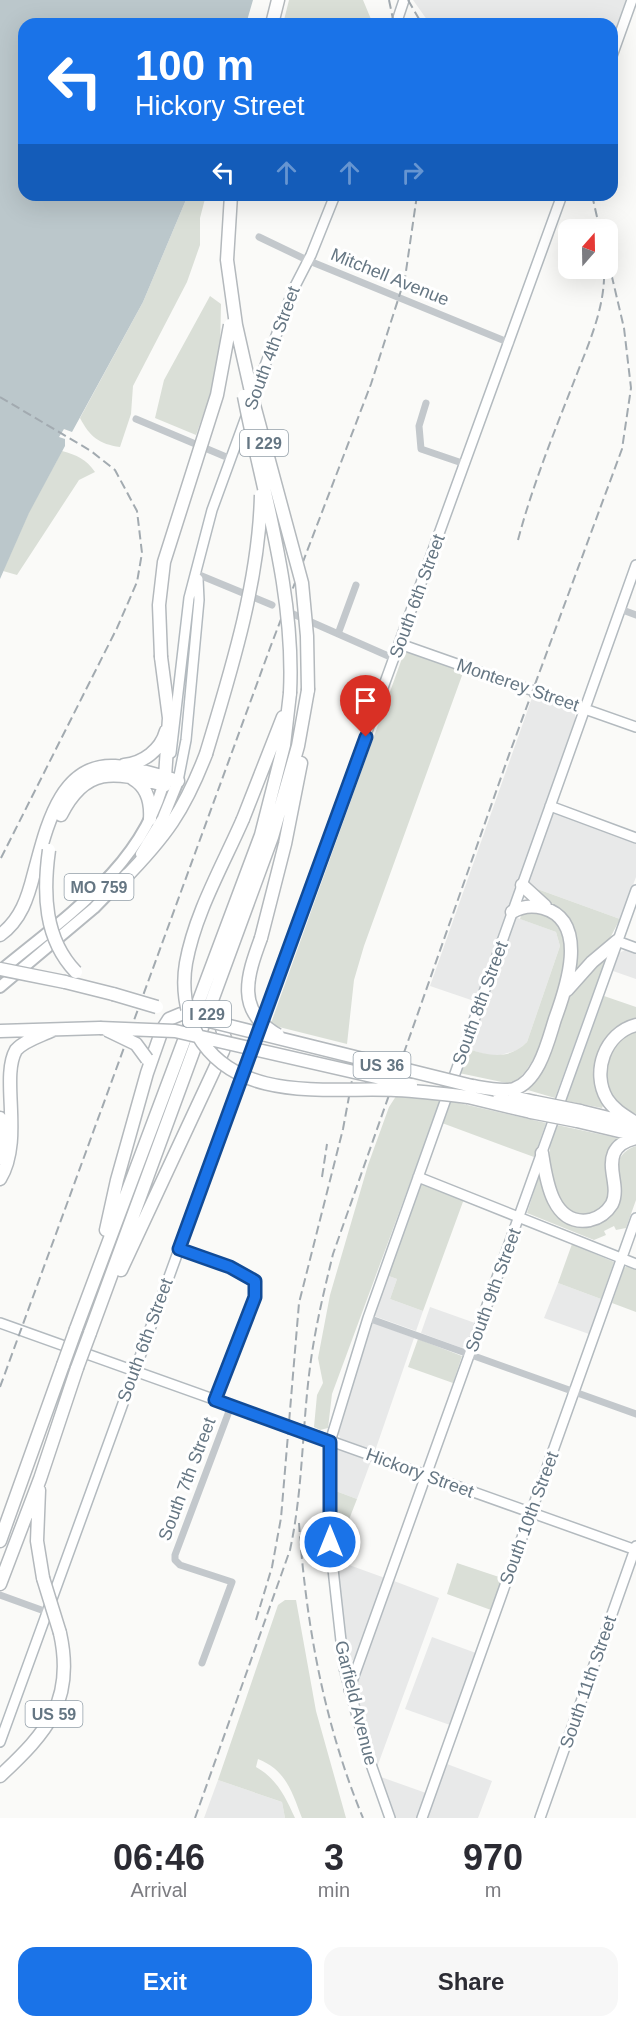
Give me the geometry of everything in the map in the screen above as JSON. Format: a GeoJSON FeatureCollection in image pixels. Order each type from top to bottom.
{"type":"FeatureCollection","features":[{"type":"Feature","properties":{"kind":"highway"},"geometry":{"type":"LineString","coordinates":[[274,18],[278,0]]}},
{"type":"Feature","properties":{"kind":"highway","name":"I 229"},"geometry":{"type":"LineString","coordinates":[[0,1541],[76,1329],[261,835],[284,745],[292,659],[288,615],[275,538],[230,324],[227,259],[232,201]]}},
{"type":"Feature","properties":{"kind":"highway","name":"I 229"},"geometry":{"type":"LineString","coordinates":[[2,1580],[40,1479],[77,1368],[272,837],[298,746],[308,690],[307,636],[302,583],[263,438],[236,325],[227,260],[232,201]]}},
{"type":"Feature","properties":{"kind":"highway"},"geometry":{"type":"LineString","coordinates":[[170,783],[169,718],[161,657],[159,605],[164,562],[218,395],[230,324]]}},
{"type":"Feature","properties":{"kind":"highway"},"geometry":{"type":"LineString","coordinates":[[123,880],[159,843],[172,825],[206,754],[222,703],[255,561],[260,518],[263,438]]}},
{"type":"Feature","properties":{"kind":"highway"},"geometry":{"type":"LineString","coordinates":[[292,1043],[263,1027],[250,1007],[249,981],[290,819],[304,744],[308,690]]}},
{"type":"Feature","properties":{"kind":"highway"},"geometry":{"type":"LineString","coordinates":[[290,693],[272,750],[201,917],[186,965],[184,983],[187,1010],[192,1026],[209,1053],[246,1077],[274,1086],[470,1092],[507,1090],[525,1081],[542,1058],[562,998],[570,967],[570,941],[563,924],[522,885]]}},
{"type":"Feature","properties":{"kind":"highway"},"geometry":{"type":"LineString","coordinates":[[0,935],[23,909],[45,849],[56,806],[73,780],[96,768],[135,764],[147,757],[164,737],[169,718]]}},
{"type":"Feature","properties":{"kind":"highway"},"geometry":{"type":"LineString","coordinates":[[113,766],[138,769],[170,783]]}},
{"type":"Feature","properties":{"kind":"highway"},"geometry":{"type":"LineString","coordinates":[[110,994],[76,972],[64,958],[52,932],[46,886],[45,849],[68,801],[80,787],[94,778],[109,774],[126,775],[170,783]]}},
{"type":"Feature","properties":{"kind":"highway"},"geometry":{"type":"LineString","coordinates":[[126,775],[137,781],[146,793],[150,806],[150,819]]}},
{"type":"Feature","properties":{"kind":"highway"},"geometry":{"type":"LineString","coordinates":[[512,912],[528,906],[550,910]]}},
{"type":"Feature","properties":{"kind":"highway"},"geometry":{"type":"LineString","coordinates":[[562,998],[583,971],[618,941]]}},
{"type":"Feature","properties":{"kind":"highway","name":"US 36"},"geometry":{"type":"LineString","coordinates":[[0,970],[64,982],[470,1092],[578,1116],[636,1124]]}},
{"type":"Feature","properties":{"kind":"highway"},"geometry":{"type":"LineString","coordinates":[[92,1287],[149,1059],[169,1019],[181,1014]]}},
{"type":"Feature","properties":{"kind":"highway"},"geometry":{"type":"LineString","coordinates":[[102,1302],[120,1272],[226,1042],[221,1025]]}},
{"type":"Feature","properties":{"kind":"highway"},"geometry":{"type":"LineString","coordinates":[[636,1025],[624,1030],[612,1041],[603,1056],[600,1073],[608,1100],[621,1114],[636,1124]]}},
{"type":"Feature","properties":{"kind":"highway"},"geometry":{"type":"LineString","coordinates":[[100,1028],[129,1039],[142,1049],[149,1059]]}},
{"type":"Feature","properties":{"kind":"highway","name":"US 36"},"geometry":{"type":"LineString","coordinates":[[3,1031],[100,1028],[162,1030],[470,1092]]}},
{"type":"Feature","properties":{"kind":"highway"},"geometry":{"type":"LineString","coordinates":[[0,1179],[9,1159],[11,1143],[6,1067],[15,1051],[22,1045],[53,1030]]}},
{"type":"Feature","properties":{"kind":"highway","name":"US 36"},"geometry":{"type":"LineString","coordinates":[[578,1116],[636,1136]]}},
{"type":"Feature","properties":{"kind":"highway"},"geometry":{"type":"LineString","coordinates":[[0,1118],[2,1145],[0,1158]]}},
{"type":"Feature","properties":{"kind":"highway"},"geometry":{"type":"LineString","coordinates":[[542,1153],[554,1201],[572,1218],[589,1220],[601,1216],[612,1202],[615,1190],[612,1159],[616,1149],[625,1141],[636,1136]]}},
{"type":"Feature","properties":{"kind":"highway","name":"US 59"},"geometry":{"type":"LineString","coordinates":[[0,1776],[33,1745],[48,1727],[59,1704],[66,1678],[60,1633],[43,1578],[37,1541],[40,1479]]}},
{"type":"Feature","properties":{"kind":"main road"},"geometry":{"type":"LineString","coordinates":[[398,18],[404,0]]}},
{"type":"Feature","properties":{"kind":"main road"},"geometry":{"type":"LineString","coordinates":[[618,39],[632,0]]}},
{"type":"Feature","properties":{"kind":"main road","name":"South 4th Street"},"geometry":{"type":"LineString","coordinates":[[170,783],[189,598],[206,532],[292,290],[308,260],[333,201]]}},
{"type":"Feature","properties":{"kind":"main road","name":"South 6th Street"},"geometry":{"type":"LineString","coordinates":[[0,1742],[510,344],[560,201]]}},
{"type":"Feature","properties":{"kind":"main road","name":"South 8th Street"},"geometry":{"type":"LineString","coordinates":[[330,1442],[368,1318],[636,565]]}},
{"type":"Feature","properties":{"kind":"main road","name":"Monterey Street"},"geometry":{"type":"LineString","coordinates":[[400,644],[636,727]]}},
{"type":"Feature","properties":{"kind":"main road"},"geometry":{"type":"LineString","coordinates":[[123,880],[148,845],[170,783]]}},
{"type":"Feature","properties":{"kind":"main road","name":"MO 759"},"geometry":{"type":"LineString","coordinates":[[0,970],[95,891],[128,854],[170,783]]}},
{"type":"Feature","properties":{"kind":"main road"},"geometry":{"type":"LineString","coordinates":[[550,806],[636,838]]}},
{"type":"Feature","properties":{"kind":"main road","name":"MO 759"},"geometry":{"type":"LineString","coordinates":[[0,987],[94,908],[123,880]]}},
{"type":"Feature","properties":{"kind":"main road","name":"South 9th Street"},"geometry":{"type":"LineString","coordinates":[[349,1690],[636,890]]}},
{"type":"Feature","properties":{"kind":"main road"},"geometry":{"type":"LineString","coordinates":[[618,941],[636,948]]}},
{"type":"Feature","properties":{"kind":"main road"},"geometry":{"type":"LineString","coordinates":[[418,1177],[636,1264]]}},
{"type":"Feature","properties":{"kind":"main road","name":"South 10th Street"},"geometry":{"type":"LineString","coordinates":[[422,1818],[636,1218]]}},
{"type":"Feature","properties":{"kind":"main road","name":"Hickory Street"},"geometry":{"type":"LineString","coordinates":[[0,1323],[530,1513],[636,1548]]}},
{"type":"Feature","properties":{"kind":"main road","name":"Garfield Avenue"},"geometry":{"type":"LineString","coordinates":[[330,1442],[330,1542],[335,1610],[349,1690],[367,1753],[390,1818]]}},
{"type":"Feature","properties":{"kind":"main road","name":"South 11th Street"},"geometry":{"type":"LineString","coordinates":[[540,1818],[636,1548]]}},
{"type":"Feature","properties":{"kind":"street","name":"Mitchell Avenue"},"geometry":{"type":"LineString","coordinates":[[259,237],[308,260],[510,344]]}},
{"type":"Feature","properties":{"kind":"street"},"geometry":{"type":"LineString","coordinates":[[426,403],[419,426],[421,449],[465,464]]}},
{"type":"Feature","properties":{"kind":"street"},"geometry":{"type":"LineString","coordinates":[[136,419],[231,459]]}},
{"type":"Feature","properties":{"kind":"street"},"geometry":{"type":"LineString","coordinates":[[197,574],[272,605]]}},
{"type":"Feature","properties":{"kind":"street"},"geometry":{"type":"LineString","coordinates":[[338,634],[356,585]]}},
{"type":"Feature","properties":{"kind":"street"},"geometry":{"type":"LineString","coordinates":[[620,609],[636,615]]}},
{"type":"Feature","properties":{"kind":"street"},"geometry":{"type":"LineString","coordinates":[[293,614],[394,659]]}},
{"type":"Feature","properties":{"kind":"street","name":"South 7th Street"},"geometry":{"type":"LineString","coordinates":[[179,1249],[248,1275],[256,1286],[255,1297],[215,1400]]}},
{"type":"Feature","properties":{"kind":"street"},"geometry":{"type":"LineString","coordinates":[[368,1318],[636,1414]]}},
{"type":"Feature","properties":{"kind":"street","name":"South 7th Street"},"geometry":{"type":"LineString","coordinates":[[202,1663],[232,1582],[180,1565],[175,1560],[175,1555],[231,1406]]}},
{"type":"Feature","properties":{"kind":"street"},"geometry":{"type":"LineString","coordinates":[[0,1595],[46,1612]]}},
{"type":"Feature","properties":{"kind":"shaded area"},"geometry":{"type":"Polygon","coordinates":[[[0,0],[253,0],[248,18],[18,18],[18,201],[185,201],[143,302],[72,432],[64,429],[59,437],[65,439],[65,446],[29,513],[0,579],[0,0]]]}},
{"type":"Feature","properties":{"kind":"shaded area"},"geometry":{"type":"Polygon","coordinates":[[[289,0],[363,0],[370,18],[284,18],[289,0]]]}},
{"type":"Feature","properties":{"kind":"shaded area"},"geometry":{"type":"Polygon","coordinates":[[[413,0],[626,0],[618,22],[618,18],[426,18],[413,0]]]}},
{"type":"Feature","properties":{"kind":"shaded area"},"geometry":{"type":"Polygon","coordinates":[[[185,201],[204,201],[200,218],[200,245],[187,282],[133,386],[131,414],[120,447],[101,442],[92,435],[80,418],[143,302],[185,201]]]}},
{"type":"Feature","properties":{"kind":"shaded area"},"geometry":{"type":"Polygon","coordinates":[[[210,296],[221,304],[220,353],[213,387],[196,435],[155,418],[164,380],[210,296]]]}},
{"type":"Feature","properties":{"kind":"shaded area"},"geometry":{"type":"Polygon","coordinates":[[[62,451],[81,458],[95,472],[79,480],[17,575],[3,571],[29,512],[62,451]]]}},
{"type":"Feature","properties":{"kind":"shaded area"},"geometry":{"type":"Polygon","coordinates":[[[405,650],[464,670],[364,946],[354,980],[347,1044],[271,1023],[405,650]]]}},
{"type":"Feature","properties":{"kind":"shaded area"},"geometry":{"type":"Polygon","coordinates":[[[533,695],[575,711],[575,719],[477,1002],[430,986],[533,695]]]}},
{"type":"Feature","properties":{"kind":"shaded area"},"geometry":{"type":"Polygon","coordinates":[[[554,812],[636,842],[636,877],[620,919],[529,886],[526,882],[551,814],[554,812]]]}},
{"type":"Feature","properties":{"kind":"shaded area"},"geometry":{"type":"Polygon","coordinates":[[[529,886],[620,919],[609,940],[570,980],[574,938],[529,886]]]}},
{"type":"Feature","properties":{"kind":"shaded area"},"geometry":{"type":"Polygon","coordinates":[[[529,909],[546,914],[559,923],[565,934],[567,948],[560,991],[543,1039],[522,1076],[511,1084],[459,1073],[468,1049],[499,1055],[513,1052],[527,1042],[560,946],[556,932],[520,919],[522,912],[529,909]]]}},
{"type":"Feature","properties":{"kind":"shaded area"},"geometry":{"type":"Polygon","coordinates":[[[515,917],[556,932],[560,946],[527,1042],[518,1050],[494,1057],[468,1049],[515,917]]]}},
{"type":"Feature","properties":{"kind":"shaded area"},"geometry":{"type":"Polygon","coordinates":[[[627,949],[636,952],[636,979],[613,971],[619,953],[627,949]]]}},
{"type":"Feature","properties":{"kind":"shaded area"},"geometry":{"type":"Polygon","coordinates":[[[606,958],[555,1098],[521,1088],[579,979],[606,958]]]}},
{"type":"Feature","properties":{"kind":"shaded area"},"geometry":{"type":"Polygon","coordinates":[[[604,996],[636,1007],[636,1021],[606,1044],[605,1101],[602,1108],[566,1101],[604,996]]]}},
{"type":"Feature","properties":{"kind":"shaded area"},"geometry":{"type":"Polygon","coordinates":[[[636,1028],[636,1114],[618,1104],[612,1095],[607,1086],[605,1064],[607,1054],[613,1045],[636,1028]]]}},
{"type":"Feature","properties":{"kind":"shaded area"},"geometry":{"type":"Polygon","coordinates":[[[400,1090],[441,1099],[332,1394],[328,1428],[320,1430],[314,1427],[317,1395],[323,1383],[318,1358],[330,1295],[368,1165],[389,1107],[400,1090]]]}},
{"type":"Feature","properties":{"kind":"shaded area"},"geometry":{"type":"Polygon","coordinates":[[[450,1101],[546,1123],[534,1157],[442,1123],[450,1101]]]}},
{"type":"Feature","properties":{"kind":"shaded area"},"geometry":{"type":"Polygon","coordinates":[[[557,1125],[622,1139],[612,1196],[598,1214],[574,1214],[561,1204],[548,1171],[550,1145],[557,1125]]]}},
{"type":"Feature","properties":{"kind":"shaded area"},"geometry":{"type":"Polygon","coordinates":[[[636,1146],[636,1200],[626,1228],[616,1230],[614,1226],[604,1231],[606,1235],[594,1240],[527,1213],[540,1173],[572,1221],[610,1213],[617,1164],[621,1156],[636,1146]]]}},
{"type":"Feature","properties":{"kind":"shaded area"},"geometry":{"type":"Polygon","coordinates":[[[424,1183],[464,1199],[423,1311],[390,1299],[397,1279],[386,1275],[419,1185],[424,1183]]]}},
{"type":"Feature","properties":{"kind":"shaded area"},"geometry":{"type":"Polygon","coordinates":[[[572,1244],[614,1262],[601,1299],[558,1283],[572,1244]]]}},
{"type":"Feature","properties":{"kind":"shaded area"},"geometry":{"type":"Polygon","coordinates":[[[627,1266],[636,1269],[636,1312],[612,1303],[624,1268],[627,1266]]]}},
{"type":"Feature","properties":{"kind":"shaded area"},"geometry":{"type":"Polygon","coordinates":[[[386,1275],[397,1279],[390,1299],[423,1311],[416,1331],[374,1316],[386,1275]]]}},
{"type":"Feature","properties":{"kind":"shaded area"},"geometry":{"type":"Polygon","coordinates":[[[558,1283],[601,1299],[589,1334],[544,1318],[558,1283]]]}},
{"type":"Feature","properties":{"kind":"shaded area"},"geometry":{"type":"Polygon","coordinates":[[[430,1307],[475,1323],[465,1346],[462,1348],[421,1333],[430,1307]]]}},
{"type":"Feature","properties":{"kind":"shaded area"},"geometry":{"type":"Polygon","coordinates":[[[371,1322],[414,1338],[375,1451],[340,1438],[337,1429],[371,1322]]]}},
{"type":"Feature","properties":{"kind":"shaded area"},"geometry":{"type":"Polygon","coordinates":[[[418,1339],[462,1356],[453,1383],[408,1367],[418,1339]]]}},
{"type":"Feature","properties":{"kind":"shaded area"},"geometry":{"type":"Polygon","coordinates":[[[337,1448],[371,1461],[357,1499],[333,1490],[334,1450],[337,1448]]]}},
{"type":"Feature","properties":{"kind":"shaded area"},"geometry":{"type":"Polygon","coordinates":[[[333,1490],[357,1499],[336,1553],[334,1551],[333,1490]]]}},
{"type":"Feature","properties":{"kind":"shaded area"},"geometry":{"type":"Polygon","coordinates":[[[338,1561],[385,1578],[354,1659],[349,1663],[346,1659],[335,1569],[338,1561]]]}},
{"type":"Feature","properties":{"kind":"shaded area"},"geometry":{"type":"Polygon","coordinates":[[[457,1563],[502,1578],[491,1610],[447,1594],[457,1563]]]}},
{"type":"Feature","properties":{"kind":"shaded area"},"geometry":{"type":"Polygon","coordinates":[[[394,1581],[439,1598],[376,1770],[355,1689],[394,1581]]]}},
{"type":"Feature","properties":{"kind":"shaded area"},"geometry":{"type":"Polygon","coordinates":[[[285,1600],[296,1600],[316,1711],[346,1818],[302,1818],[282,1776],[258,1759],[256,1767],[275,1783],[284,1795],[295,1818],[285,1818],[282,1802],[218,1780],[278,1605],[285,1600]]]}},
{"type":"Feature","properties":{"kind":"shaded area"},"geometry":{"type":"Polygon","coordinates":[[[432,1637],[476,1653],[450,1725],[405,1709],[432,1637]]]}},
{"type":"Feature","properties":{"kind":"shaded area"},"geometry":{"type":"Polygon","coordinates":[[[447,1764],[492,1781],[478,1818],[427,1818],[447,1764]]]}},
{"type":"Feature","properties":{"kind":"shaded area"},"geometry":{"type":"Polygon","coordinates":[[[381,1777],[426,1793],[417,1818],[395,1818],[380,1782],[381,1777]]]}},
{"type":"Feature","properties":{"kind":"shaded area"},"geometry":{"type":"Polygon","coordinates":[[[218,1780],[282,1802],[285,1818],[204,1818],[218,1780]]]}},
{"type":"Feature","properties":{"kind":"railway"},"geometry":{"type":"LineString","coordinates":[[389,0],[393,18]]}},
{"type":"Feature","properties":{"kind":"railway"},"geometry":{"type":"LineString","coordinates":[[408,0],[418,18]]}},
{"type":"Feature","properties":{"kind":"railway"},"geometry":{"type":"LineString","coordinates":[[0,1387],[270,648],[371,384],[405,278],[416,201]]}},
{"type":"Feature","properties":{"kind":"railway"},"geometry":{"type":"LineString","coordinates":[[593,201],[597,219]]}},
{"type":"Feature","properties":{"kind":"railway"},"geometry":{"type":"LineString","coordinates":[[518,540],[543,461],[599,313],[604,279]]}},
{"type":"Feature","properties":{"kind":"railway"},"geometry":{"type":"LineString","coordinates":[[195,1818],[290,1550],[300,1482],[312,1352],[333,1254],[510,752],[622,449],[631,388],[624,328],[612,279]]}},
{"type":"Feature","properties":{"kind":"railway"},"geometry":{"type":"LineString","coordinates":[[0,397],[91,451],[115,470],[137,511],[142,553],[137,582],[117,628],[0,860]]}},
{"type":"Feature","properties":{"kind":"railway"},"geometry":{"type":"LineString","coordinates":[[256,1620],[272,1567],[281,1518],[299,1303],[343,1129],[353,1075]]}},
{"type":"Feature","properties":{"kind":"railway"},"geometry":{"type":"LineString","coordinates":[[322,1177],[327,1144]]}},
{"type":"Feature","properties":{"kind":"railway"},"geometry":{"type":"LineString","coordinates":[[299,1523],[306,1598],[327,1710],[349,1782],[363,1818]]}},
{"type":"Feature","properties":{"kind":"route"},"geometry":{"type":"LineString","coordinates":[[330,1542],[330,1442],[215,1400],[255,1297],[255,1281],[243,1272],[179,1249],[366,737]]}}]}
